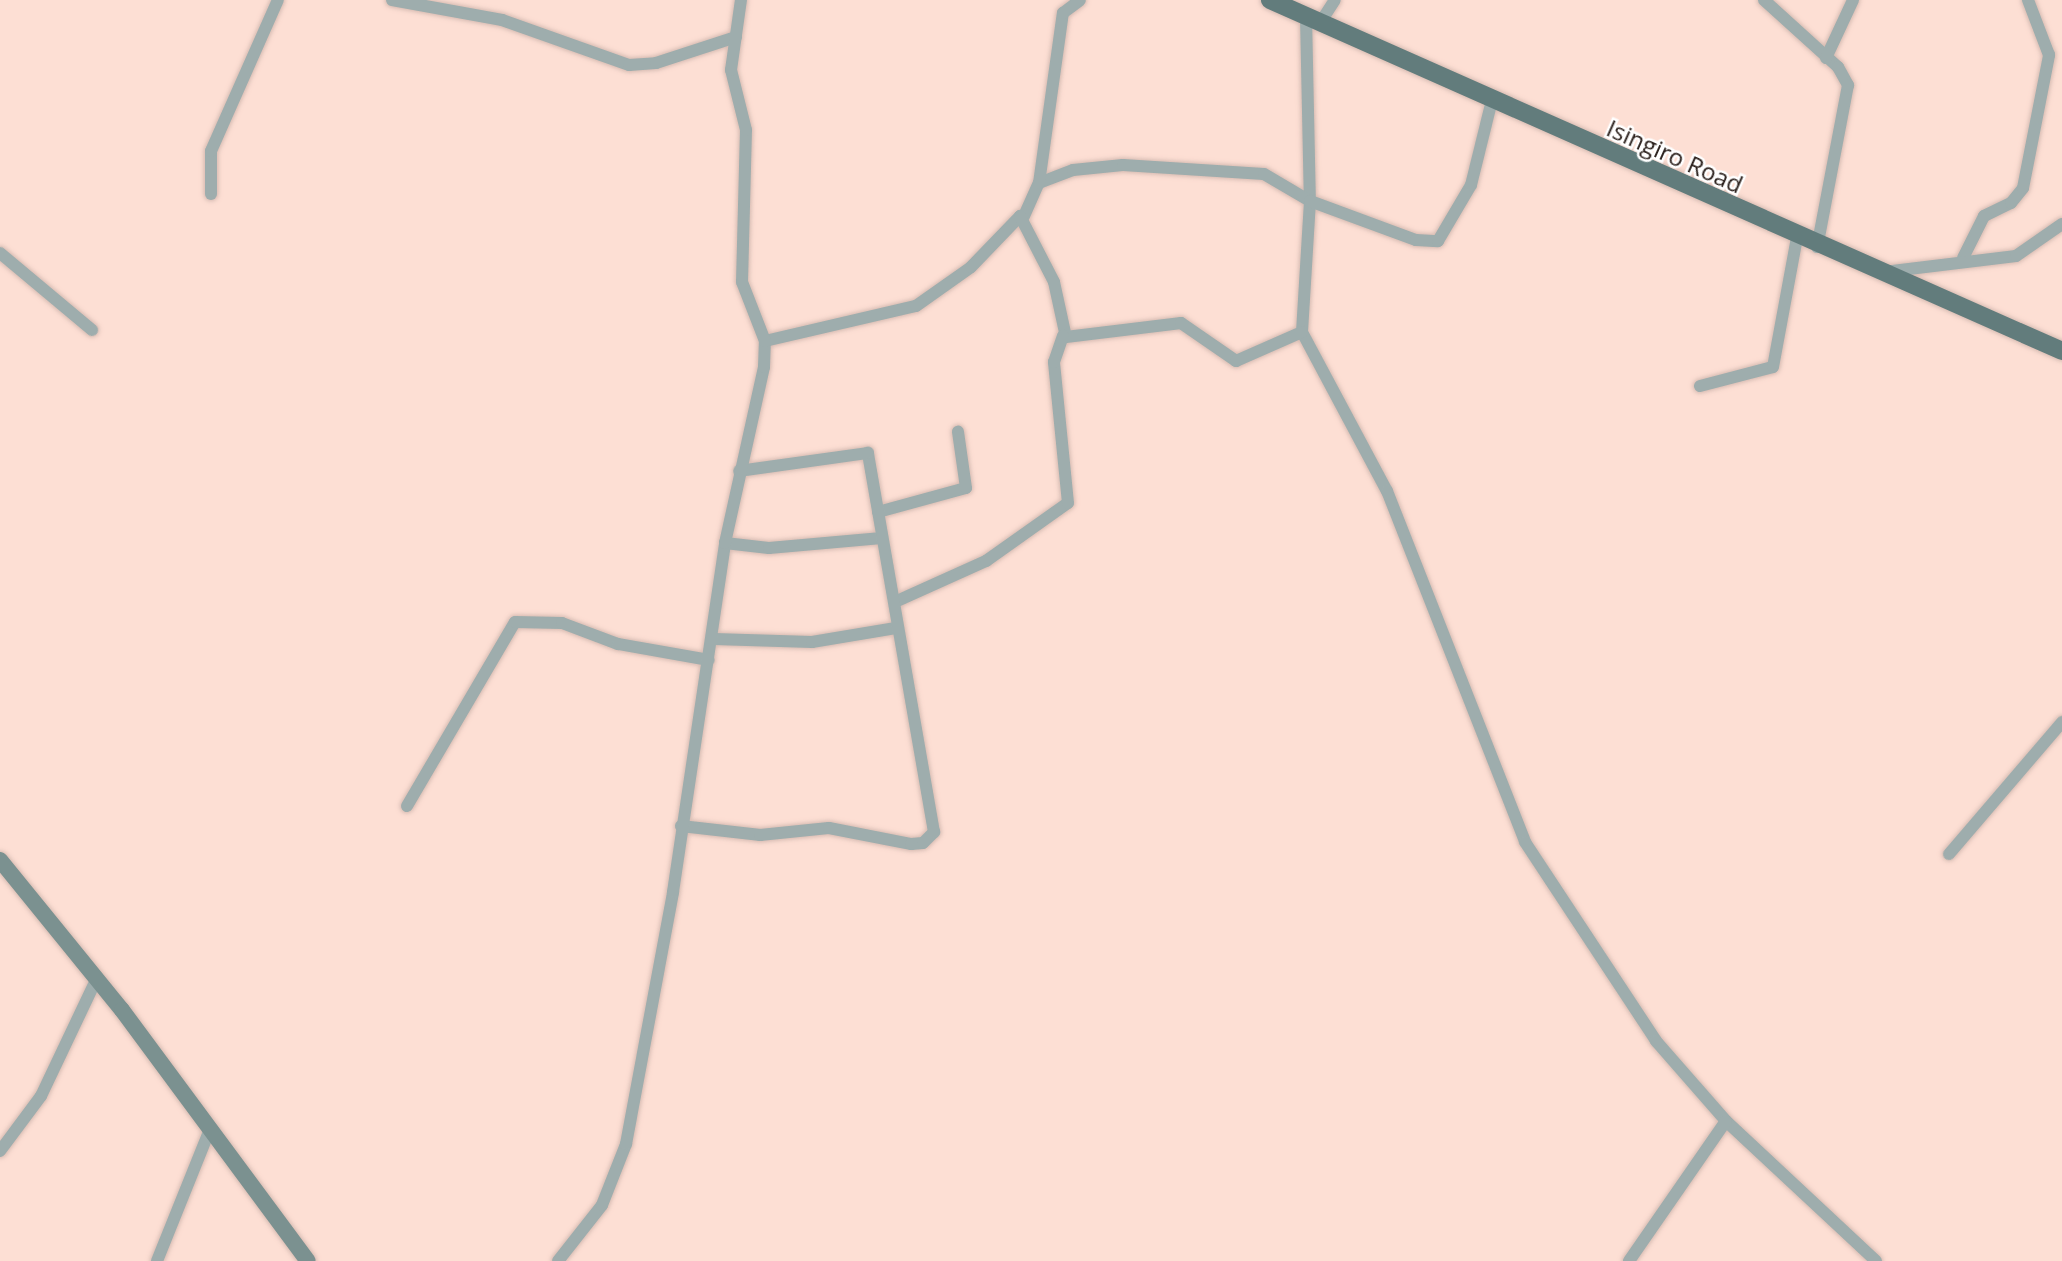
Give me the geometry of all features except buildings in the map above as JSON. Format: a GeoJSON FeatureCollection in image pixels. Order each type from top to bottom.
{"type":"FeatureCollection","features":[{"type":"Feature","properties":{"kind":"main road","name":"Isingiro Road"},"geometry":{"type":"LineString","coordinates":[[1270,0],[1817,247],[1884,272],[2062,351]]}},
{"type":"Feature","properties":{"kind":"main road"},"geometry":{"type":"LineString","coordinates":[[0,860],[97,978],[211,1127],[308,1261]]}},
{"type":"Feature","properties":{"kind":"street"},"geometry":{"type":"LineString","coordinates":[[211,194],[211,151],[278,0]]}},
{"type":"Feature","properties":{"kind":"street"},"geometry":{"type":"LineString","coordinates":[[391,0],[502,20],[629,65],[656,63],[736,37]]}},
{"type":"Feature","properties":{"kind":"street"},"geometry":{"type":"LineString","coordinates":[[558,1261],[602,1205],[623,1155],[714,639],[725,543],[739,471],[758,404],[765,341],[742,282],[746,130],[731,70],[741,0]]}},
{"type":"Feature","properties":{"kind":"street"},"geometry":{"type":"LineString","coordinates":[[765,341],[916,306],[971,267],[1024,216],[1039,183],[1063,13],[1080,0]]}},
{"type":"Feature","properties":{"kind":"street"},"geometry":{"type":"LineString","coordinates":[[1335,0],[1313,19],[1310,201],[1302,332],[1387,491],[1525,842],[1656,1041],[1726,1121],[1876,1261]]}},
{"type":"Feature","properties":{"kind":"street"},"geometry":{"type":"LineString","coordinates":[[1764,0],[1845,76],[1849,97],[1817,247]]}},
{"type":"Feature","properties":{"kind":"street"},"geometry":{"type":"LineString","coordinates":[[1826,58],[1853,0]]}},
{"type":"Feature","properties":{"kind":"street"},"geometry":{"type":"LineString","coordinates":[[1962,258],[1984,216],[2011,203],[2023,188],[2049,55],[2028,0]]}},
{"type":"Feature","properties":{"kind":"street"},"geometry":{"type":"LineString","coordinates":[[1039,183],[1073,170],[1175,166],[1264,174],[1310,201],[1416,240],[1438,241],[1471,185],[1492,100]]}},
{"type":"Feature","properties":{"kind":"street"},"geometry":{"type":"LineString","coordinates":[[897,601],[986,561],[1068,503],[1054,362],[1063,336],[1054,282],[1024,216]]}},
{"type":"Feature","properties":{"kind":"street"},"geometry":{"type":"LineString","coordinates":[[1884,272],[1962,258],[2016,256],[2062,224]]}},
{"type":"Feature","properties":{"kind":"street"},"geometry":{"type":"LineString","coordinates":[[1700,386],[1773,367],[1797,237]]}},
{"type":"Feature","properties":{"kind":"street"},"geometry":{"type":"LineString","coordinates":[[0,253],[92,330]]}},
{"type":"Feature","properties":{"kind":"street"},"geometry":{"type":"LineString","coordinates":[[1063,336],[1181,323],[1236,361],[1302,332]]}},
{"type":"Feature","properties":{"kind":"street"},"geometry":{"type":"LineString","coordinates":[[878,512],[966,488],[958,432]]}},
{"type":"Feature","properties":{"kind":"street"},"geometry":{"type":"LineString","coordinates":[[681,827],[760,835],[829,828],[911,844],[931,839],[930,785],[896,628],[897,601],[866,451],[739,471]]}},
{"type":"Feature","properties":{"kind":"street"},"geometry":{"type":"LineString","coordinates":[[725,543],[781,547],[882,538]]}},
{"type":"Feature","properties":{"kind":"street"},"geometry":{"type":"LineString","coordinates":[[407,806],[516,622],[562,623],[618,644],[709,660]]}},
{"type":"Feature","properties":{"kind":"street"},"geometry":{"type":"LineString","coordinates":[[714,639],[812,642],[896,628]]}},
{"type":"Feature","properties":{"kind":"street"},"geometry":{"type":"LineString","coordinates":[[1949,854],[2062,722]]}},
{"type":"Feature","properties":{"kind":"street"},"geometry":{"type":"LineString","coordinates":[[0,1151],[41,1096],[97,978]]}},
{"type":"Feature","properties":{"kind":"street"},"geometry":{"type":"LineString","coordinates":[[1629,1261],[1726,1121]]}},
{"type":"Feature","properties":{"kind":"street"},"geometry":{"type":"LineString","coordinates":[[157,1261],[211,1127]]}}]}
